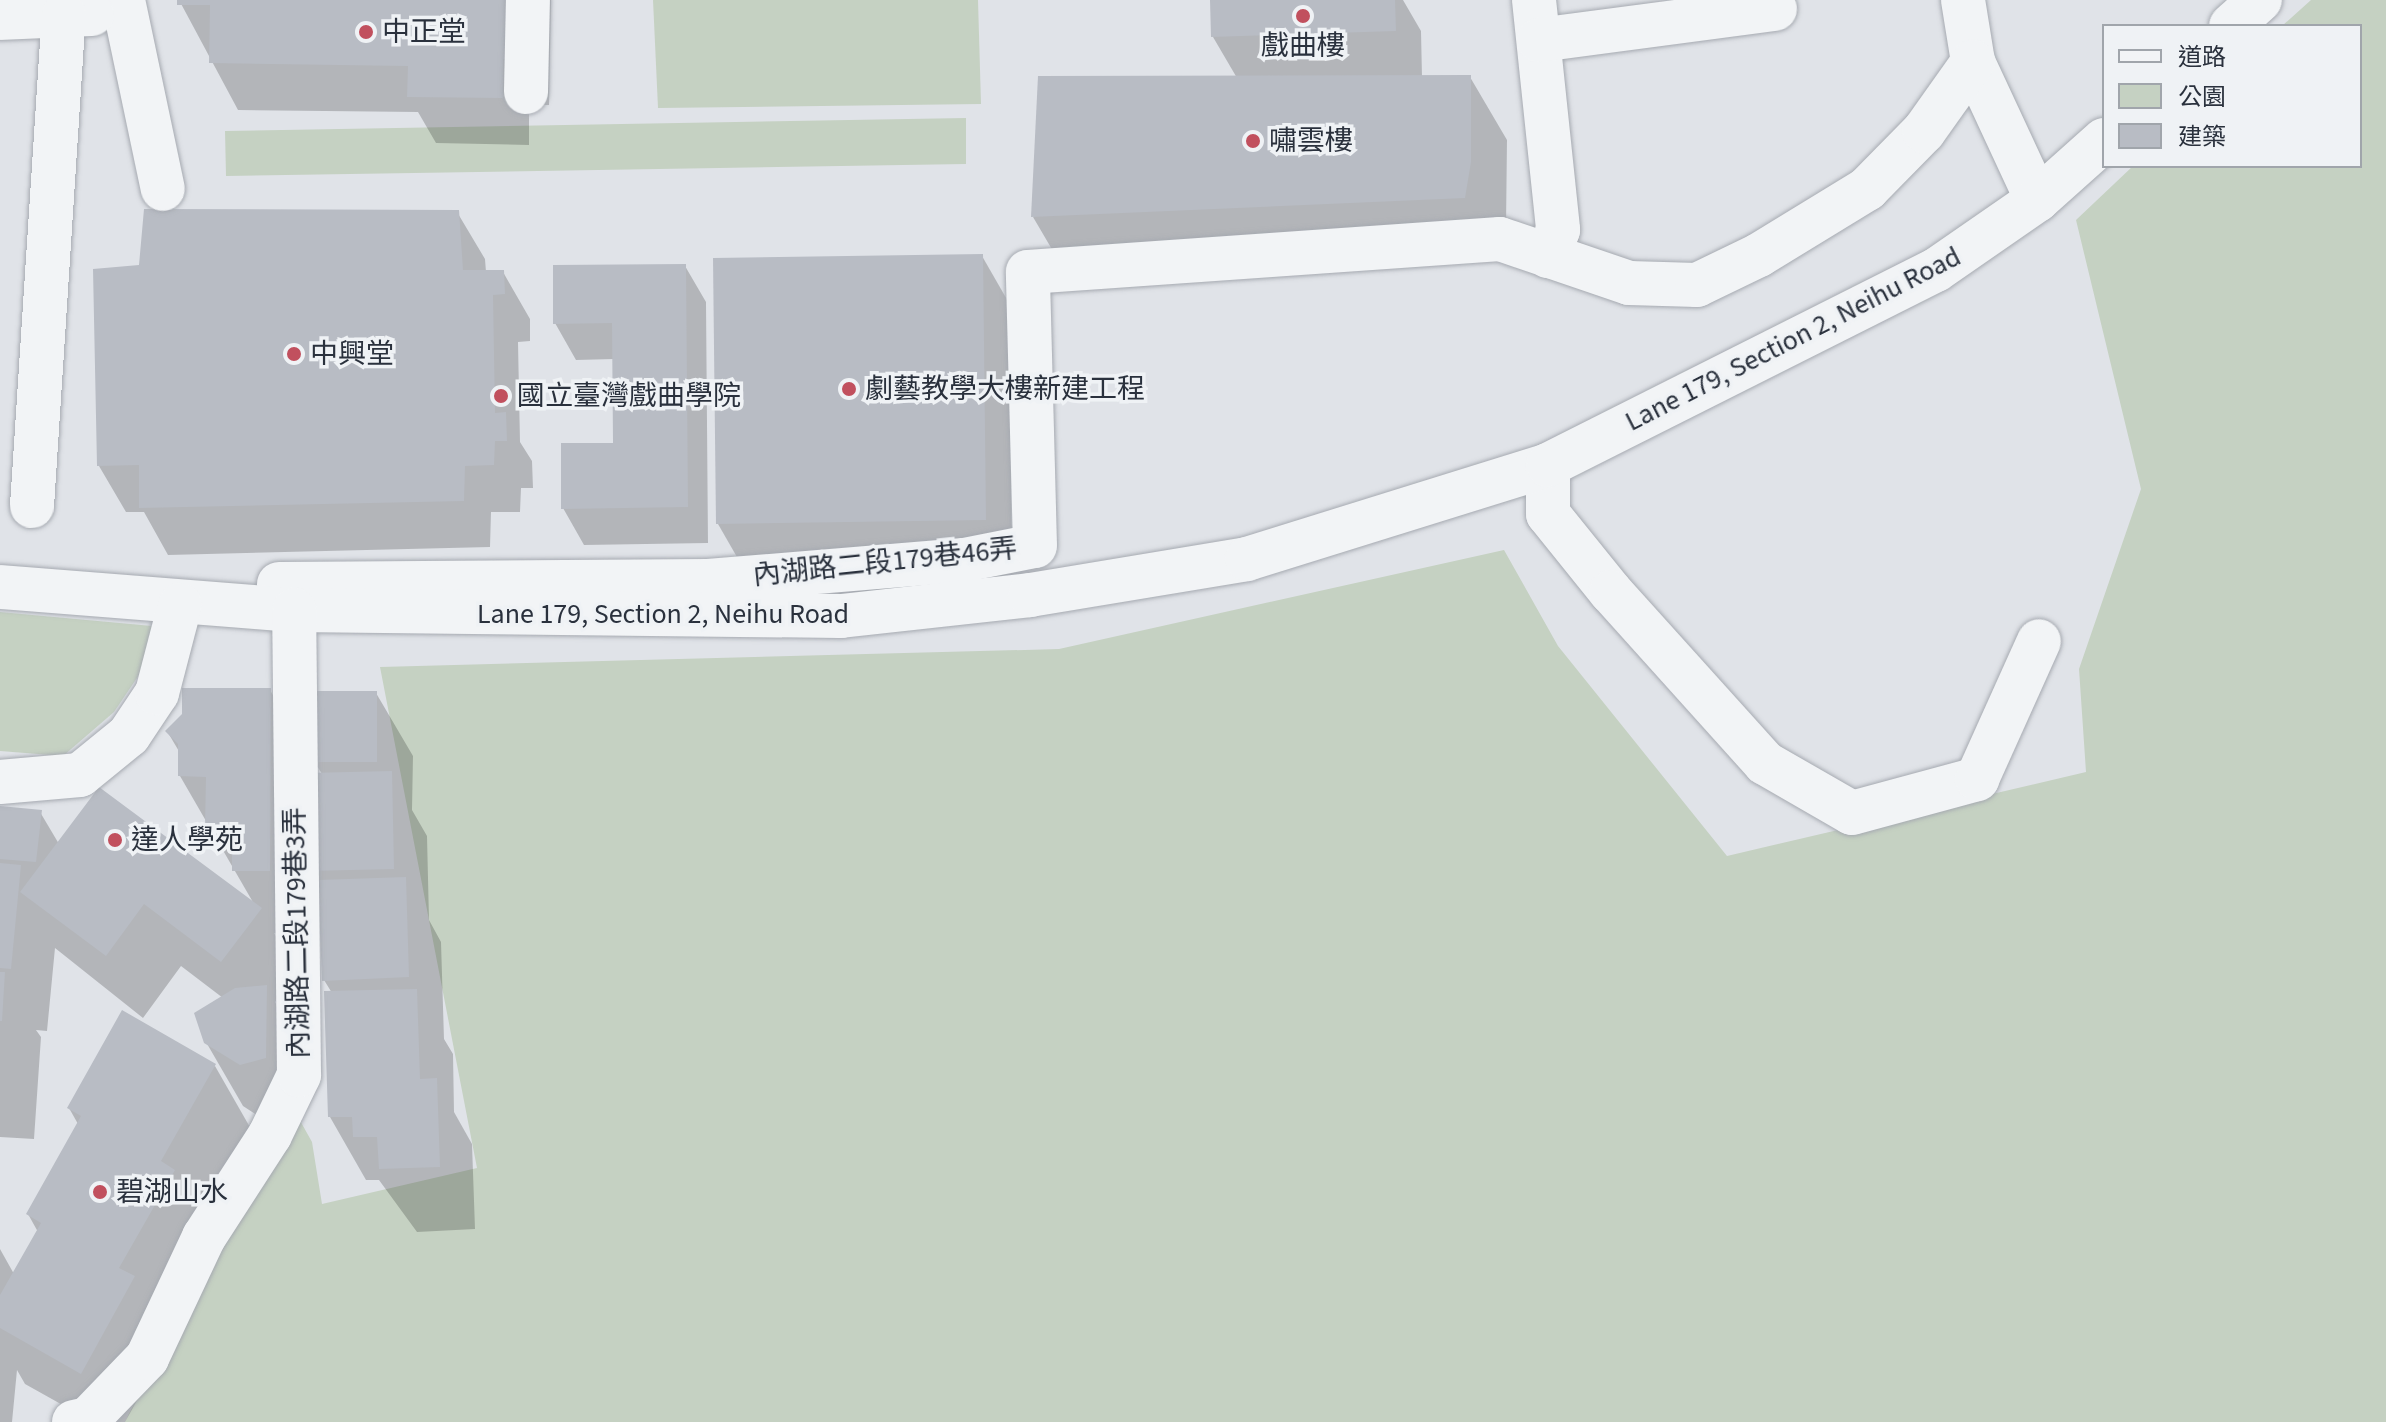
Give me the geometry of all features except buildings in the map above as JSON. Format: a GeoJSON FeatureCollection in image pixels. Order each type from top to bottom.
{"type":"FeatureCollection","features":[{"type":"Feature","properties":{"kind":"street"},"geometry":{"type":"LineString","coordinates":[[526,92],[528,0]]}},
{"type":"Feature","properties":{"kind":"street"},"geometry":{"type":"LineString","coordinates":[[1963,0],[1973,62],[2037,200]]}},
{"type":"Feature","properties":{"kind":"street"},"geometry":{"type":"LineString","coordinates":[[2233,24],[2260,0]]}},
{"type":"Feature","properties":{"kind":"street"},"geometry":{"type":"LineString","coordinates":[[0,18],[64,15],[122,6],[163,189]]}},
{"type":"Feature","properties":{"kind":"street"},"geometry":{"type":"LineString","coordinates":[[1548,256],[1558,230],[1536,20],[1775,9]]}},
{"type":"Feature","properties":{"kind":"street"},"geometry":{"type":"LineString","coordinates":[[32,506],[64,15]]}},
{"type":"Feature","properties":{"kind":"street","name":"內湖路二段179巷46弄"},"geometry":{"type":"LineString","coordinates":[[180,605],[259,586],[343,580],[708,581],[964,560],[1035,546],[1028,272],[1500,239],[1629,283],[1697,285],[1759,255],[1867,189],[1924,131],[1973,62]]}},
{"type":"Feature","properties":{"kind":"street","name":"Lane 179, Section 2, Neihu Road"},"geometry":{"type":"LineString","coordinates":[[0,587],[180,605],[294,610],[841,616],[1030,595],[1247,559],[1548,465],[1936,270],[2037,200],[2102,142]]}},
{"type":"Feature","properties":{"kind":"street"},"geometry":{"type":"LineString","coordinates":[[1548,465],[1548,514],[1611,592],[1765,763],[1852,813],[1977,779],[2039,641]]}},
{"type":"Feature","properties":{"kind":"street"},"geometry":{"type":"LineString","coordinates":[[0,782],[80,775],[129,735],[157,693],[180,605]]}},
{"type":"Feature","properties":{"kind":"street","name":"內湖路二段179巷3弄"},"geometry":{"type":"LineString","coordinates":[[74,1422],[88,1419],[147,1358],[204,1237],[270,1135],[299,1075],[294,610]]}},
{"type":"Feature","properties":{"kind":"green space"},"geometry":{"type":"Polygon","coordinates":[[[653,0],[978,0],[981,104],[658,108],[653,0]]]}},
{"type":"Feature","properties":{"kind":"green space"},"geometry":{"type":"Polygon","coordinates":[[[2311,0],[2386,0],[2386,1422],[125,1422],[227,1217],[298,1117],[312,1142],[322,1204],[477,1168],[380,667],[1059,649],[1504,550],[1558,646],[1727,856],[2086,772],[2079,669],[2141,489],[2076,220],[2131,168],[2362,168],[2362,24],[2284,24],[2311,0]]]}},
{"type":"Feature","properties":{"kind":"green space"},"geometry":{"type":"Polygon","coordinates":[[[966,118],[966,164],[226,176],[225,131],[966,118]]]}},
{"type":"Feature","properties":{"kind":"green space"},"geometry":{"type":"Polygon","coordinates":[[[0,612],[152,626],[143,669],[114,712],[63,756],[0,751],[0,612]]]}},
{"type":"Feature","properties":{"kind":"place","name":"戲曲樓"},"geometry":{"type":"Point","coordinates":[1303,16]}},
{"type":"Feature","properties":{"kind":"place","name":"中正堂"},"geometry":{"type":"Point","coordinates":[366,32]}},
{"type":"Feature","properties":{"kind":"place","name":"嘯雲樓"},"geometry":{"type":"Point","coordinates":[1253,141]}},
{"type":"Feature","properties":{"kind":"place","name":"中興堂"},"geometry":{"type":"Point","coordinates":[294,354]}},
{"type":"Feature","properties":{"kind":"place","name":"劇藝教學大樓新建工程"},"geometry":{"type":"Point","coordinates":[849,389]}},
{"type":"Feature","properties":{"kind":"place","name":"國立臺灣戲曲學院"},"geometry":{"type":"Point","coordinates":[501,396]}},
{"type":"Feature","properties":{"kind":"place","name":"達人學苑"},"geometry":{"type":"Point","coordinates":[115,840]}},
{"type":"Feature","properties":{"kind":"place","name":"碧湖山水"},"geometry":{"type":"Point","coordinates":[100,1192]}}]}
